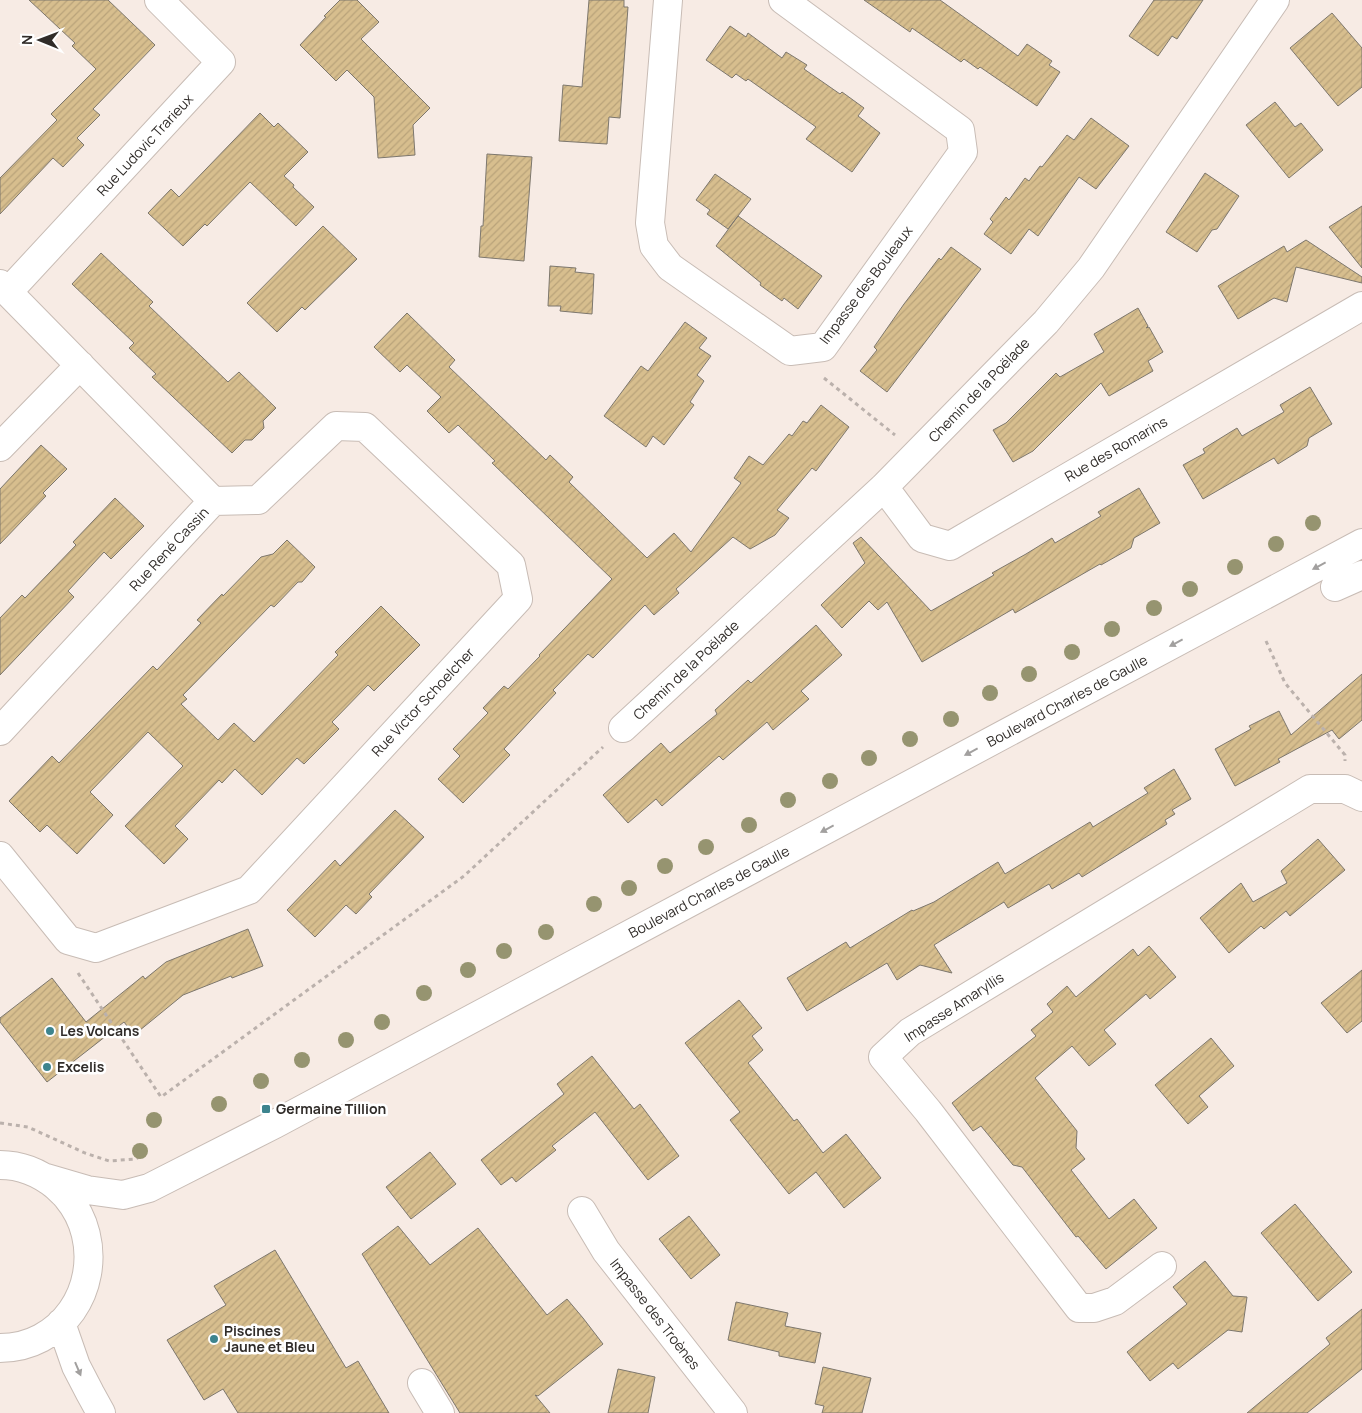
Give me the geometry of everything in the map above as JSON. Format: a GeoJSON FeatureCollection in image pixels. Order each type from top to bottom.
{"type":"FeatureCollection","features":[{"type":"Feature","properties":{"kind":"street","name":"Rue Ludovic Trarieux"},"geometry":{"type":"LineString","coordinates":[[4,288],[221,62],[159,0]]}},
{"type":"Feature","properties":{"kind":"street"},"geometry":{"type":"LineString","coordinates":[[668,0],[650,223],[654,246],[670,267],[790,351]]}},
{"type":"Feature","properties":{"kind":"street","name":"Impasse des Bouleaux"},"geometry":{"type":"LineString","coordinates":[[782,0],[960,130],[963,152],[823,347],[790,351]]}},
{"type":"Feature","properties":{"kind":"street","name":"Chemin de la Poëlade"},"geometry":{"type":"LineString","coordinates":[[623,728],[884,487],[1046,322],[1091,268],[1275,0]]}},
{"type":"Feature","properties":{"kind":"street","name":"Rue René Cassin"},"geometry":{"type":"LineString","coordinates":[[0,731],[213,502],[4,288]]}},
{"type":"Feature","properties":{"kind":"street","name":"Rue des Romarins"},"geometry":{"type":"LineString","coordinates":[[884,487],[922,538],[950,546],[1362,306]]}},
{"type":"Feature","properties":{"kind":"street"},"geometry":{"type":"LineString","coordinates":[[0,447],[80,365]]}},
{"type":"Feature","properties":{"kind":"street","name":"Rue Victor Schoelcher"},"geometry":{"type":"LineString","coordinates":[[0,856],[68,940],[96,948],[249,890],[518,600],[511,565],[365,427],[336,426],[258,500],[213,502]]}},
{"type":"Feature","properties":{"kind":"street","name":"Boulevard Charles de Gaulle"},"geometry":{"type":"LineString","coordinates":[[46,1178],[87,1190],[123,1195],[149,1188],[284,1119],[1362,543]]}},
{"type":"Feature","properties":{"kind":"street"},"geometry":{"type":"LineString","coordinates":[[1335,586],[1362,575]]}},
{"type":"Feature","properties":{"kind":"street","name":"Impasse Amaryllis"},"geometry":{"type":"LineString","coordinates":[[1162,1266],[1115,1301],[1094,1308],[1079,1308],[928,1111],[883,1057],[910,1032],[1310,789],[1354,793]]}},
{"type":"Feature","properties":{"kind":"street"},"geometry":{"type":"LineString","coordinates":[[0,1165],[27,1169],[46,1178],[67,1196],[82,1220],[89,1247],[88,1276],[78,1303],[61,1324],[41,1338],[16,1347],[0,1348]]}},
{"type":"Feature","properties":{"kind":"street","name":"Impasse des Troènes"},"geometry":{"type":"LineString","coordinates":[[582,1211],[606,1251],[733,1413]]}},
{"type":"Feature","properties":{"kind":"street"},"geometry":{"type":"LineString","coordinates":[[61,1324],[76,1366],[101,1413]]}},
{"type":"Feature","properties":{"kind":"street"},"geometry":{"type":"LineString","coordinates":[[422,1383],[440,1413]]}},
{"type":"Feature","properties":{"kind":"path"},"geometry":{"type":"LineString","coordinates":[[790,351],[918,453]]}},
{"type":"Feature","properties":{"kind":"path"},"geometry":{"type":"LineString","coordinates":[[1266,641],[1285,683],[1345,755],[1354,793]]}},
{"type":"Feature","properties":{"kind":"path"},"geometry":{"type":"LineString","coordinates":[[72,966],[161,1097],[464,876],[623,728]]}},
{"type":"Feature","properties":{"kind":"path"},"geometry":{"type":"LineString","coordinates":[[0,1123],[28,1128],[85,1154],[109,1161],[135,1159]]}},
{"type":"Feature","properties":{"kind":"building"},"geometry":{"type":"Polygon","coordinates":[[[29,0],[108,0],[155,45],[93,109],[100,115],[77,138],[84,145],[63,167],[53,158],[0,214],[0,178],[57,120],[51,114],[96,69],[72,46],[75,43],[29,0]]]}},
{"type":"Feature","properties":{"kind":"building"},"geometry":{"type":"Polygon","coordinates":[[[340,0],[357,0],[379,22],[361,39],[430,108],[413,125],[415,155],[378,158],[374,97],[347,70],[336,81],[300,45],[340,0]]]}},
{"type":"Feature","properties":{"kind":"building"},"geometry":{"type":"Polygon","coordinates":[[[589,0],[624,0],[624,7],[628,7],[620,118],[609,117],[607,144],[559,141],[563,85],[582,87],[589,0]]]}},
{"type":"Feature","properties":{"kind":"building"},"geometry":{"type":"Polygon","coordinates":[[[864,0],[940,0],[1018,56],[1027,44],[1052,61],[1049,65],[1060,72],[1037,106],[980,67],[978,69],[964,59],[961,62],[912,28],[910,32],[864,0]]]}},
{"type":"Feature","properties":{"kind":"building"},"geometry":{"type":"Polygon","coordinates":[[[1154,0],[1203,0],[1177,39],[1172,36],[1158,56],[1129,36],[1154,0]]]}},
{"type":"Feature","properties":{"kind":"building"},"geometry":{"type":"Polygon","coordinates":[[[1332,13],[1362,48],[1362,87],[1338,106],[1290,48],[1332,13]]]}},
{"type":"Feature","properties":{"kind":"building"},"geometry":{"type":"Polygon","coordinates":[[[730,26],[746,37],[748,33],[782,58],[786,52],[807,65],[804,69],[864,108],[858,116],[880,133],[852,172],[806,139],[816,127],[748,79],[746,81],[736,74],[732,78],[706,60],[730,26]]]}},
{"type":"Feature","properties":{"kind":"building"},"geometry":{"type":"Polygon","coordinates":[[[1275,102],[1295,127],[1301,123],[1323,150],[1289,178],[1246,125],[1275,102]]]}},
{"type":"Feature","properties":{"kind":"building"},"geometry":{"type":"Polygon","coordinates":[[[260,113],[274,127],[278,123],[308,152],[284,176],[314,207],[296,226],[250,182],[207,226],[205,224],[183,246],[148,213],[171,189],[179,197],[260,113]]]}},
{"type":"Feature","properties":{"kind":"building"},"geometry":{"type":"Polygon","coordinates":[[[1091,118],[1129,146],[1096,189],[1079,177],[1038,236],[1029,229],[1011,254],[984,234],[993,222],[990,219],[1006,197],[1009,200],[1025,178],[1029,181],[1067,135],[1074,140],[1091,118]]]}},
{"type":"Feature","properties":{"kind":"building"},"geometry":{"type":"Polygon","coordinates":[[[487,154],[532,157],[524,261],[479,257],[481,226],[483,226],[487,154]]]}},
{"type":"Feature","properties":{"kind":"building"},"geometry":{"type":"Polygon","coordinates":[[[1205,173],[1239,196],[1217,229],[1212,230],[1197,252],[1166,232],[1205,173]]]}},
{"type":"Feature","properties":{"kind":"building"},"geometry":{"type":"Polygon","coordinates":[[[715,174],[751,199],[728,229],[707,214],[710,210],[696,200],[715,174]]]}},
{"type":"Feature","properties":{"kind":"building"},"geometry":{"type":"Polygon","coordinates":[[[1362,206],[1362,268],[1329,227],[1362,206]]]}},
{"type":"Feature","properties":{"kind":"building"},"geometry":{"type":"Polygon","coordinates":[[[738,216],[822,276],[798,309],[784,298],[782,301],[760,285],[761,283],[716,246],[738,216]]]}},
{"type":"Feature","properties":{"kind":"building"},"geometry":{"type":"Polygon","coordinates":[[[323,226],[357,259],[305,310],[302,307],[277,332],[247,303],[323,226]]]}},
{"type":"Feature","properties":{"kind":"building"},"geometry":{"type":"Polygon","coordinates":[[[1306,240],[1362,277],[1362,283],[1296,267],[1287,302],[1274,298],[1238,319],[1218,286],[1284,246],[1287,252],[1306,240]]]}},
{"type":"Feature","properties":{"kind":"building"},"geometry":{"type":"Polygon","coordinates":[[[951,247],[981,269],[887,392],[860,371],[877,350],[874,347],[904,304],[939,258],[941,260],[951,247]]]}},
{"type":"Feature","properties":{"kind":"building"},"geometry":{"type":"Polygon","coordinates":[[[101,253],[153,302],[149,306],[228,382],[239,372],[276,408],[263,421],[264,428],[252,440],[245,440],[232,453],[152,377],[156,374],[129,348],[134,343],[72,284],[101,253]]]}},
{"type":"Feature","properties":{"kind":"building"},"geometry":{"type":"Polygon","coordinates":[[[550,266],[576,268],[575,272],[594,274],[592,314],[560,311],[561,306],[548,306],[550,266]]]}},
{"type":"Feature","properties":{"kind":"building"},"geometry":{"type":"Polygon","coordinates":[[[1138,308],[1148,326],[1146,328],[1149,327],[1163,352],[1148,361],[1153,371],[1109,396],[1101,383],[1033,451],[1013,462],[993,430],[1006,423],[1056,373],[1060,377],[1104,352],[1094,334],[1138,308]]]}},
{"type":"Feature","properties":{"kind":"building"},"geometry":{"type":"Polygon","coordinates":[[[407,313],[455,360],[449,367],[546,460],[550,455],[573,477],[569,482],[647,558],[674,533],[691,552],[741,483],[734,478],[749,456],[763,465],[789,434],[792,436],[803,421],[807,423],[821,405],[849,427],[816,471],[812,468],[777,510],[789,518],[775,535],[750,549],[733,537],[676,589],[679,593],[654,615],[645,605],[593,658],[588,654],[553,690],[556,693],[504,749],[510,755],[463,803],[438,779],[460,756],[453,749],[488,713],[483,708],[504,686],[508,689],[612,579],[492,463],[495,461],[458,425],[449,433],[427,411],[441,397],[407,365],[400,372],[374,347],[407,313]]]}},
{"type":"Feature","properties":{"kind":"building"},"geometry":{"type":"Polygon","coordinates":[[[685,322],[707,338],[699,348],[711,356],[697,375],[704,381],[690,402],[694,405],[664,445],[653,436],[646,447],[604,416],[641,366],[648,371],[685,322]]]}},
{"type":"Feature","properties":{"kind":"building"},"geometry":{"type":"Polygon","coordinates":[[[1310,387],[1332,424],[1309,438],[1307,446],[1278,464],[1274,458],[1203,499],[1183,465],[1205,453],[1203,449],[1237,428],[1242,436],[1284,412],[1280,405],[1310,387]]]}},
{"type":"Feature","properties":{"kind":"building"},"geometry":{"type":"Polygon","coordinates":[[[41,445],[67,469],[43,493],[46,496],[0,544],[0,489],[41,445]]]}},
{"type":"Feature","properties":{"kind":"building"},"geometry":{"type":"Polygon","coordinates":[[[1139,488],[1160,523],[1134,538],[1131,548],[1015,613],[1013,609],[922,662],[887,602],[878,610],[869,601],[842,628],[821,605],[865,563],[853,543],[861,537],[931,611],[994,575],[992,573],[1052,538],[1055,543],[1101,516],[1098,512],[1139,488]]]}},
{"type":"Feature","properties":{"kind":"building"},"geometry":{"type":"Polygon","coordinates":[[[115,498],[144,526],[111,559],[104,552],[68,591],[74,597],[0,675],[0,618],[22,595],[25,598],[76,545],[73,542],[115,498]]]}},
{"type":"Feature","properties":{"kind":"building"},"geometry":{"type":"Polygon","coordinates":[[[287,540],[315,567],[302,582],[298,582],[274,607],[271,605],[183,695],[187,699],[181,704],[218,740],[234,723],[254,742],[338,655],[335,652],[381,606],[420,645],[374,691],[368,685],[332,722],[339,729],[304,764],[297,758],[262,795],[235,769],[222,783],[219,780],[175,826],[188,839],[164,864],[125,826],[183,766],[148,732],[90,792],[113,815],[77,854],[47,825],[40,832],[9,801],[52,756],[59,763],[153,666],[157,670],[201,623],[197,620],[222,594],[223,596],[261,557],[273,554],[287,540]]]}},
{"type":"Feature","properties":{"kind":"building"},"geometry":{"type":"Polygon","coordinates":[[[816,625],[842,655],[801,691],[809,699],[773,730],[767,722],[723,760],[719,756],[662,806],[656,799],[628,823],[603,795],[661,743],[670,753],[717,714],[715,710],[748,680],[751,683],[816,625]]]}},
{"type":"Feature","properties":{"kind":"building"},"geometry":{"type":"Polygon","coordinates":[[[1362,674],[1362,720],[1339,739],[1332,730],[1278,759],[1280,762],[1235,786],[1215,749],[1251,729],[1249,726],[1279,711],[1291,735],[1362,674]]]}},
{"type":"Feature","properties":{"kind":"building"},"geometry":{"type":"Polygon","coordinates":[[[1174,769],[1191,799],[1172,810],[1175,814],[1165,820],[1167,824],[1082,877],[1079,873],[1052,889],[1049,884],[1008,908],[1004,902],[934,945],[952,973],[920,965],[897,980],[887,963],[807,1011],[787,978],[846,942],[850,948],[912,910],[934,902],[998,862],[1005,874],[1090,822],[1093,827],[1148,793],[1144,788],[1174,769]]]}},
{"type":"Feature","properties":{"kind":"building"},"geometry":{"type":"Polygon","coordinates":[[[395,810],[424,837],[369,894],[372,897],[356,914],[346,905],[315,937],[287,910],[335,860],[340,866],[395,810]]]}},
{"type":"Feature","properties":{"kind":"building"},"geometry":{"type":"Polygon","coordinates":[[[1318,839],[1345,870],[1290,916],[1286,911],[1264,929],[1261,926],[1229,953],[1200,918],[1241,883],[1253,902],[1287,883],[1281,871],[1318,839]]]}},
{"type":"Feature","properties":{"kind":"building"},"geometry":{"type":"Polygon","coordinates":[[[248,929],[263,966],[232,978],[231,976],[183,995],[134,1035],[124,1022],[47,1082],[0,1022],[0,1018],[52,978],[86,1022],[143,976],[145,979],[166,962],[248,929]]]}},
{"type":"Feature","properties":{"kind":"building"},"geometry":{"type":"Polygon","coordinates":[[[1149,946],[1176,977],[1150,999],[1146,994],[1104,1030],[1116,1044],[1089,1066],[1072,1046],[1035,1078],[1077,1131],[1076,1148],[1085,1159],[1071,1170],[1109,1219],[1134,1199],[1157,1228],[1106,1269],[1078,1236],[1076,1237],[1022,1167],[1013,1165],[981,1126],[973,1131],[952,1103],[1036,1036],[1031,1030],[1053,1012],[1047,1004],[1067,986],[1076,997],[1133,949],[1138,956],[1149,946]]]}},
{"type":"Feature","properties":{"kind":"building"},"geometry":{"type":"Polygon","coordinates":[[[1362,970],[1362,1021],[1347,1033],[1321,1003],[1362,970]]]}},
{"type":"Feature","properties":{"kind":"building"},"geometry":{"type":"Polygon","coordinates":[[[739,1000],[762,1028],[752,1036],[763,1050],[748,1063],[794,1121],[797,1119],[823,1153],[846,1134],[881,1178],[844,1208],[816,1172],[789,1194],[730,1120],[740,1112],[685,1043],[739,1000]]]}},
{"type":"Feature","properties":{"kind":"building"},"geometry":{"type":"Polygon","coordinates":[[[1211,1038],[1234,1066],[1199,1096],[1208,1107],[1188,1124],[1155,1085],[1211,1038]]]}},
{"type":"Feature","properties":{"kind":"building"},"geometry":{"type":"Polygon","coordinates":[[[592,1056],[634,1109],[640,1104],[679,1156],[648,1180],[595,1112],[552,1146],[556,1150],[516,1182],[512,1177],[501,1185],[481,1160],[564,1094],[557,1084],[592,1056]]]}},
{"type":"Feature","properties":{"kind":"building"},"geometry":{"type":"Polygon","coordinates":[[[430,1152],[456,1184],[411,1219],[386,1187],[430,1152]]]}},
{"type":"Feature","properties":{"kind":"building"},"geometry":{"type":"Polygon","coordinates":[[[1295,1204],[1352,1272],[1318,1301],[1261,1233],[1295,1204]]]}},
{"type":"Feature","properties":{"kind":"building"},"geometry":{"type":"Polygon","coordinates":[[[689,1216],[720,1255],[691,1279],[659,1239],[689,1216]]]}},
{"type":"Feature","properties":{"kind":"building"},"geometry":{"type":"Polygon","coordinates":[[[398,1226],[430,1265],[478,1228],[547,1315],[567,1299],[583,1318],[603,1344],[538,1396],[535,1395],[550,1413],[460,1413],[362,1254],[398,1226]]]}},
{"type":"Feature","properties":{"kind":"building"},"geometry":{"type":"Polygon","coordinates":[[[275,1250],[346,1368],[358,1361],[389,1413],[238,1413],[223,1389],[204,1400],[167,1340],[226,1305],[214,1286],[275,1250]]]}},
{"type":"Feature","properties":{"kind":"building"},"geometry":{"type":"Polygon","coordinates":[[[1205,1261],[1233,1296],[1247,1297],[1242,1332],[1228,1330],[1178,1369],[1173,1363],[1150,1381],[1127,1352],[1187,1304],[1173,1287],[1205,1261]]]}},
{"type":"Feature","properties":{"kind":"building"},"geometry":{"type":"Polygon","coordinates":[[[736,1302],[788,1313],[785,1326],[821,1333],[815,1363],[779,1356],[779,1352],[728,1340],[736,1302]]]}},
{"type":"Feature","properties":{"kind":"building"},"geometry":{"type":"Polygon","coordinates":[[[1362,1309],[1362,1369],[1307,1413],[1247,1413],[1330,1344],[1326,1338],[1362,1309]]]}},
{"type":"Feature","properties":{"kind":"building"},"geometry":{"type":"Polygon","coordinates":[[[823,1367],[871,1378],[862,1413],[822,1413],[824,1406],[815,1404],[823,1367]]]}},
{"type":"Feature","properties":{"kind":"building"},"geometry":{"type":"Polygon","coordinates":[[[618,1369],[655,1377],[648,1413],[608,1413],[618,1369]]]}},
{"type":"Feature","properties":{"kind":"place","name":"Les Volcans"},"geometry":{"type":"Point","coordinates":[50,1031]}},
{"type":"Feature","properties":{"kind":"place","name":"Excelis"},"geometry":{"type":"Point","coordinates":[47,1067]}},
{"type":"Feature","properties":{"kind":"place","name":"Germaine Tillion"},"geometry":{"type":"Point","coordinates":[266,1109]}},
{"type":"Feature","properties":{"kind":"place","name":"Piscines Jaune et Bleu"},"geometry":{"type":"Point","coordinates":[214,1339]}}]}
